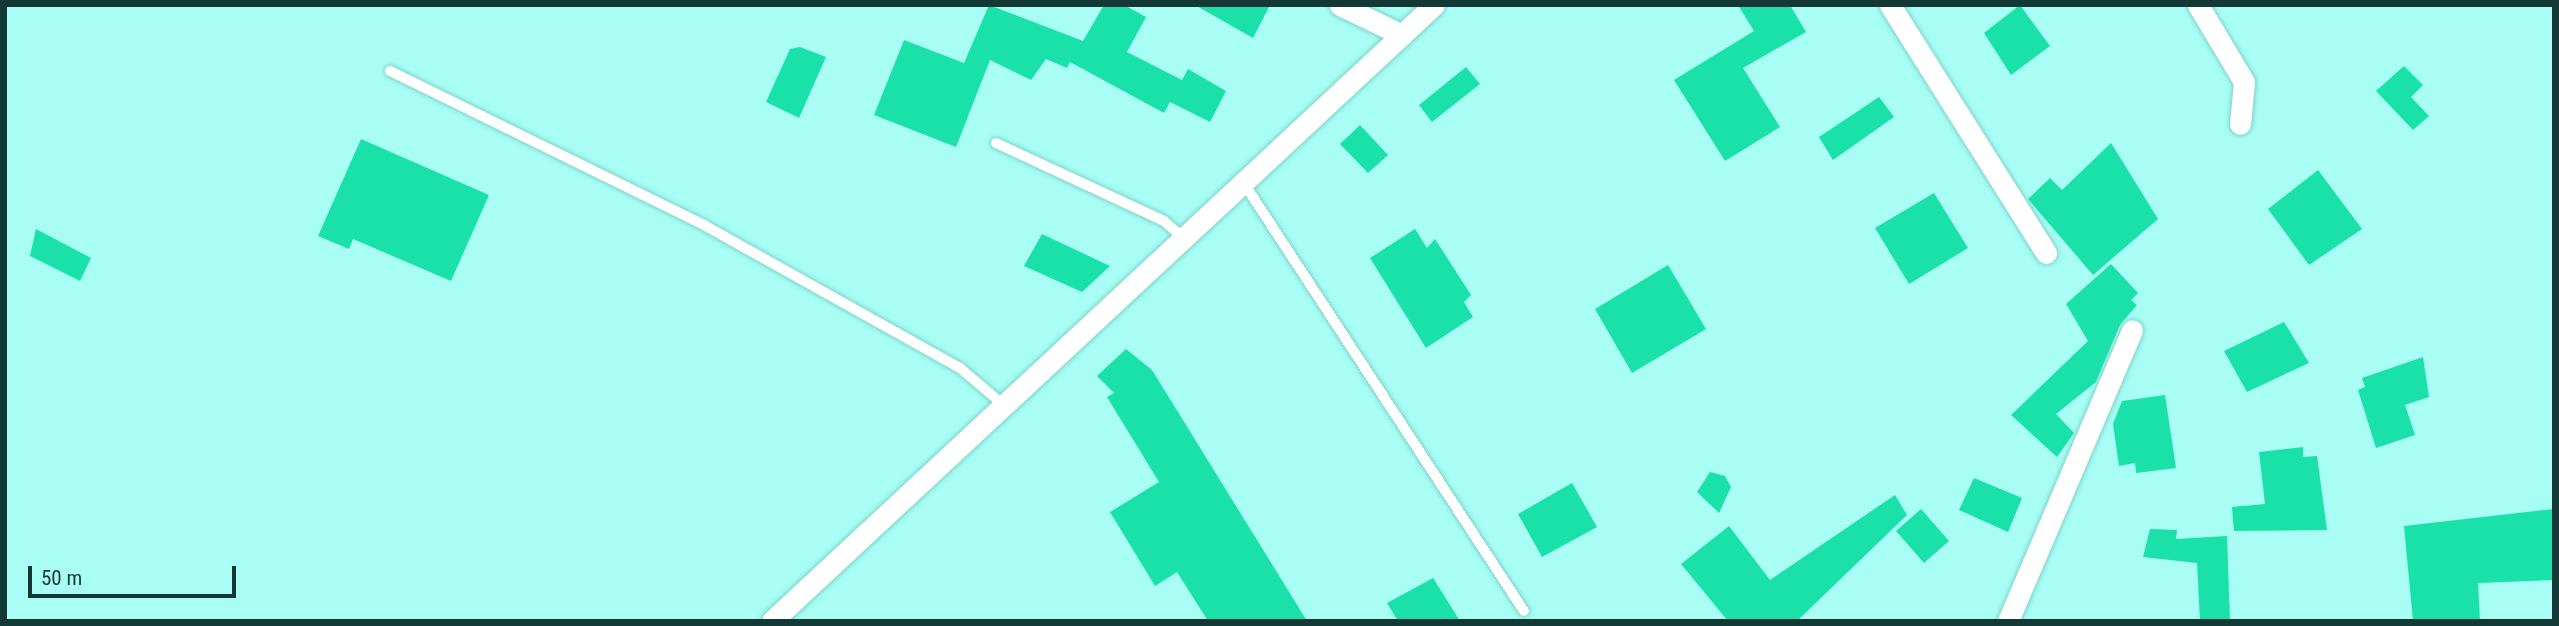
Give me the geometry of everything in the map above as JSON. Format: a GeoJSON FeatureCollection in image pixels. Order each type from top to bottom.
{"type":"FeatureCollection","features":[{"type":"Feature","properties":{"kind":"street"},"geometry":{"type":"LineString","coordinates":[[1340,5],[1402,35]]}},
{"type":"Feature","properties":{"kind":"street"},"geometry":{"type":"LineString","coordinates":[[772,621],[1245,185],[1434,5]]}},
{"type":"Feature","properties":{"kind":"street"},"geometry":{"type":"LineString","coordinates":[[1890,5],[2046,253]]}},
{"type":"Feature","properties":{"kind":"street"},"geometry":{"type":"LineString","coordinates":[[2198,5],[2244,82],[2239,124]]}},
{"type":"Feature","properties":{"kind":"street"},"geometry":{"type":"LineString","coordinates":[[2008,621],[2132,330]]}},
{"type":"Feature","properties":{"kind":"lane"},"geometry":{"type":"LineString","coordinates":[[390,71],[704,225],[960,368],[1006,407]]}},
{"type":"Feature","properties":{"kind":"lane"},"geometry":{"type":"LineString","coordinates":[[996,143],[1164,221],[1185,239]]}},
{"type":"Feature","properties":{"kind":"lane"},"geometry":{"type":"LineString","coordinates":[[1245,185],[1524,611]]}},
{"type":"Feature","properties":{"kind":"building"},"geometry":{"type":"Polygon","coordinates":[[[989,5],[1083,41],[1104,5],[1124,5],[1146,17],[1127,52],[1182,80],[1188,69],[1226,91],[1210,122],[1170,102],[1164,113],[1070,62],[1067,68],[1046,59],[1031,80],[990,60],[956,147],[874,115],[904,40],[964,63],[989,5]]]}},
{"type":"Feature","properties":{"kind":"building"},"geometry":{"type":"Polygon","coordinates":[[[1195,5],[1270,5],[1253,38],[1195,5]]]}},
{"type":"Feature","properties":{"kind":"building"},"geometry":{"type":"Polygon","coordinates":[[[1738,5],[1790,5],[1806,32],[1743,68],[1780,127],[1725,161],[1674,80],[1754,31],[1738,5]]]}},
{"type":"Feature","properties":{"kind":"building"},"geometry":{"type":"Polygon","coordinates":[[[2020,5],[2050,46],[2011,75],[1984,33],[2020,5]]]}},
{"type":"Feature","properties":{"kind":"building"},"geometry":{"type":"Polygon","coordinates":[[[800,47],[826,57],[799,118],[766,102],[790,49],[800,47]]]}},
{"type":"Feature","properties":{"kind":"building"},"geometry":{"type":"Polygon","coordinates":[[[2404,66],[2423,85],[2411,97],[2429,116],[2413,130],[2376,91],[2404,66]]]}},
{"type":"Feature","properties":{"kind":"building"},"geometry":{"type":"Polygon","coordinates":[[[1466,67],[1480,84],[1432,122],[1419,105],[1466,67]]]}},
{"type":"Feature","properties":{"kind":"building"},"geometry":{"type":"Polygon","coordinates":[[[1879,97],[1894,117],[1833,160],[1819,137],[1879,97]]]}},
{"type":"Feature","properties":{"kind":"building"},"geometry":{"type":"Polygon","coordinates":[[[1360,125],[1388,155],[1368,173],[1340,144],[1360,125]]]}},
{"type":"Feature","properties":{"kind":"building"},"geometry":{"type":"Polygon","coordinates":[[[361,139],[489,195],[451,281],[353,239],[349,249],[318,236],[361,139]]]}},
{"type":"Feature","properties":{"kind":"building"},"geometry":{"type":"Polygon","coordinates":[[[2111,143],[2158,219],[2093,275],[2028,199],[2050,178],[2062,190],[2111,143]]]}},
{"type":"Feature","properties":{"kind":"building"},"geometry":{"type":"Polygon","coordinates":[[[2318,170],[2362,229],[2309,265],[2268,209],[2318,170]]]}},
{"type":"Feature","properties":{"kind":"building"},"geometry":{"type":"Polygon","coordinates":[[[1934,193],[1968,248],[1909,284],[1875,228],[1934,193]]]}},
{"type":"Feature","properties":{"kind":"building"},"geometry":{"type":"Polygon","coordinates":[[[36,229],[91,258],[80,281],[30,256],[36,229]]]}},
{"type":"Feature","properties":{"kind":"building"},"geometry":{"type":"Polygon","coordinates":[[[1415,229],[1427,248],[1435,239],[1471,295],[1464,302],[1473,317],[1426,348],[1370,258],[1415,229]]]}},
{"type":"Feature","properties":{"kind":"building"},"geometry":{"type":"Polygon","coordinates":[[[1042,234],[1110,266],[1082,292],[1024,266],[1042,234]]]}},
{"type":"Feature","properties":{"kind":"building"},"geometry":{"type":"Polygon","coordinates":[[[2111,264],[2138,293],[2131,300],[2137,305],[2120,325],[2096,382],[2056,414],[2074,433],[2057,457],[2011,415],[2088,341],[2066,304],[2111,264]]]}},
{"type":"Feature","properties":{"kind":"building"},"geometry":{"type":"Polygon","coordinates":[[[1668,265],[1706,329],[1632,373],[1595,309],[1668,265]]]}},
{"type":"Feature","properties":{"kind":"building"},"geometry":{"type":"Polygon","coordinates":[[[2284,322],[2309,363],[2247,392],[2224,351],[2284,322]]]}},
{"type":"Feature","properties":{"kind":"building"},"geometry":{"type":"Polygon","coordinates":[[[1126,349],[1152,370],[1307,621],[1208,621],[1177,572],[1155,586],[1110,512],[1159,482],[1107,397],[1114,393],[1097,376],[1126,349]]]}},
{"type":"Feature","properties":{"kind":"building"},"geometry":{"type":"Polygon","coordinates":[[[2423,357],[2429,397],[2405,405],[2415,435],[2376,448],[2358,390],[2365,387],[2362,378],[2423,357]]]}},
{"type":"Feature","properties":{"kind":"building"},"geometry":{"type":"Polygon","coordinates":[[[2165,395],[2176,468],[2136,473],[2135,463],[2119,466],[2113,424],[2122,401],[2165,395]]]}},
{"type":"Feature","properties":{"kind":"building"},"geometry":{"type":"Polygon","coordinates":[[[2303,447],[2303,457],[2317,456],[2327,530],[2234,531],[2232,507],[2265,504],[2259,452],[2303,447]]]}},
{"type":"Feature","properties":{"kind":"building"},"geometry":{"type":"Polygon","coordinates":[[[1710,472],[1725,476],[1731,487],[1719,513],[1697,492],[1710,472]]]}},
{"type":"Feature","properties":{"kind":"building"},"geometry":{"type":"Polygon","coordinates":[[[1974,478],[2022,498],[2008,532],[1959,510],[1974,478]]]}},
{"type":"Feature","properties":{"kind":"building"},"geometry":{"type":"Polygon","coordinates":[[[1572,483],[1597,527],[1542,557],[1518,514],[1572,483]]]}},
{"type":"Feature","properties":{"kind":"building"},"geometry":{"type":"Polygon","coordinates":[[[1895,495],[1907,515],[1797,621],[1728,621],[1681,564],[1729,526],[1770,580],[1895,495]]]}},
{"type":"Feature","properties":{"kind":"building"},"geometry":{"type":"Polygon","coordinates":[[[1921,509],[1949,541],[1924,563],[1896,531],[1921,509]]]}},
{"type":"Feature","properties":{"kind":"building"},"geometry":{"type":"Polygon","coordinates":[[[2554,509],[2554,580],[2478,583],[2480,621],[2413,621],[2404,526],[2554,509]]]}},
{"type":"Feature","properties":{"kind":"building"},"geometry":{"type":"Polygon","coordinates":[[[2150,529],[2177,530],[2176,539],[2227,536],[2230,621],[2200,621],[2197,563],[2143,557],[2150,529]]]}},
{"type":"Feature","properties":{"kind":"building"},"geometry":{"type":"Polygon","coordinates":[[[1433,578],[1460,621],[1398,621],[1387,603],[1433,578]]]}}]}
